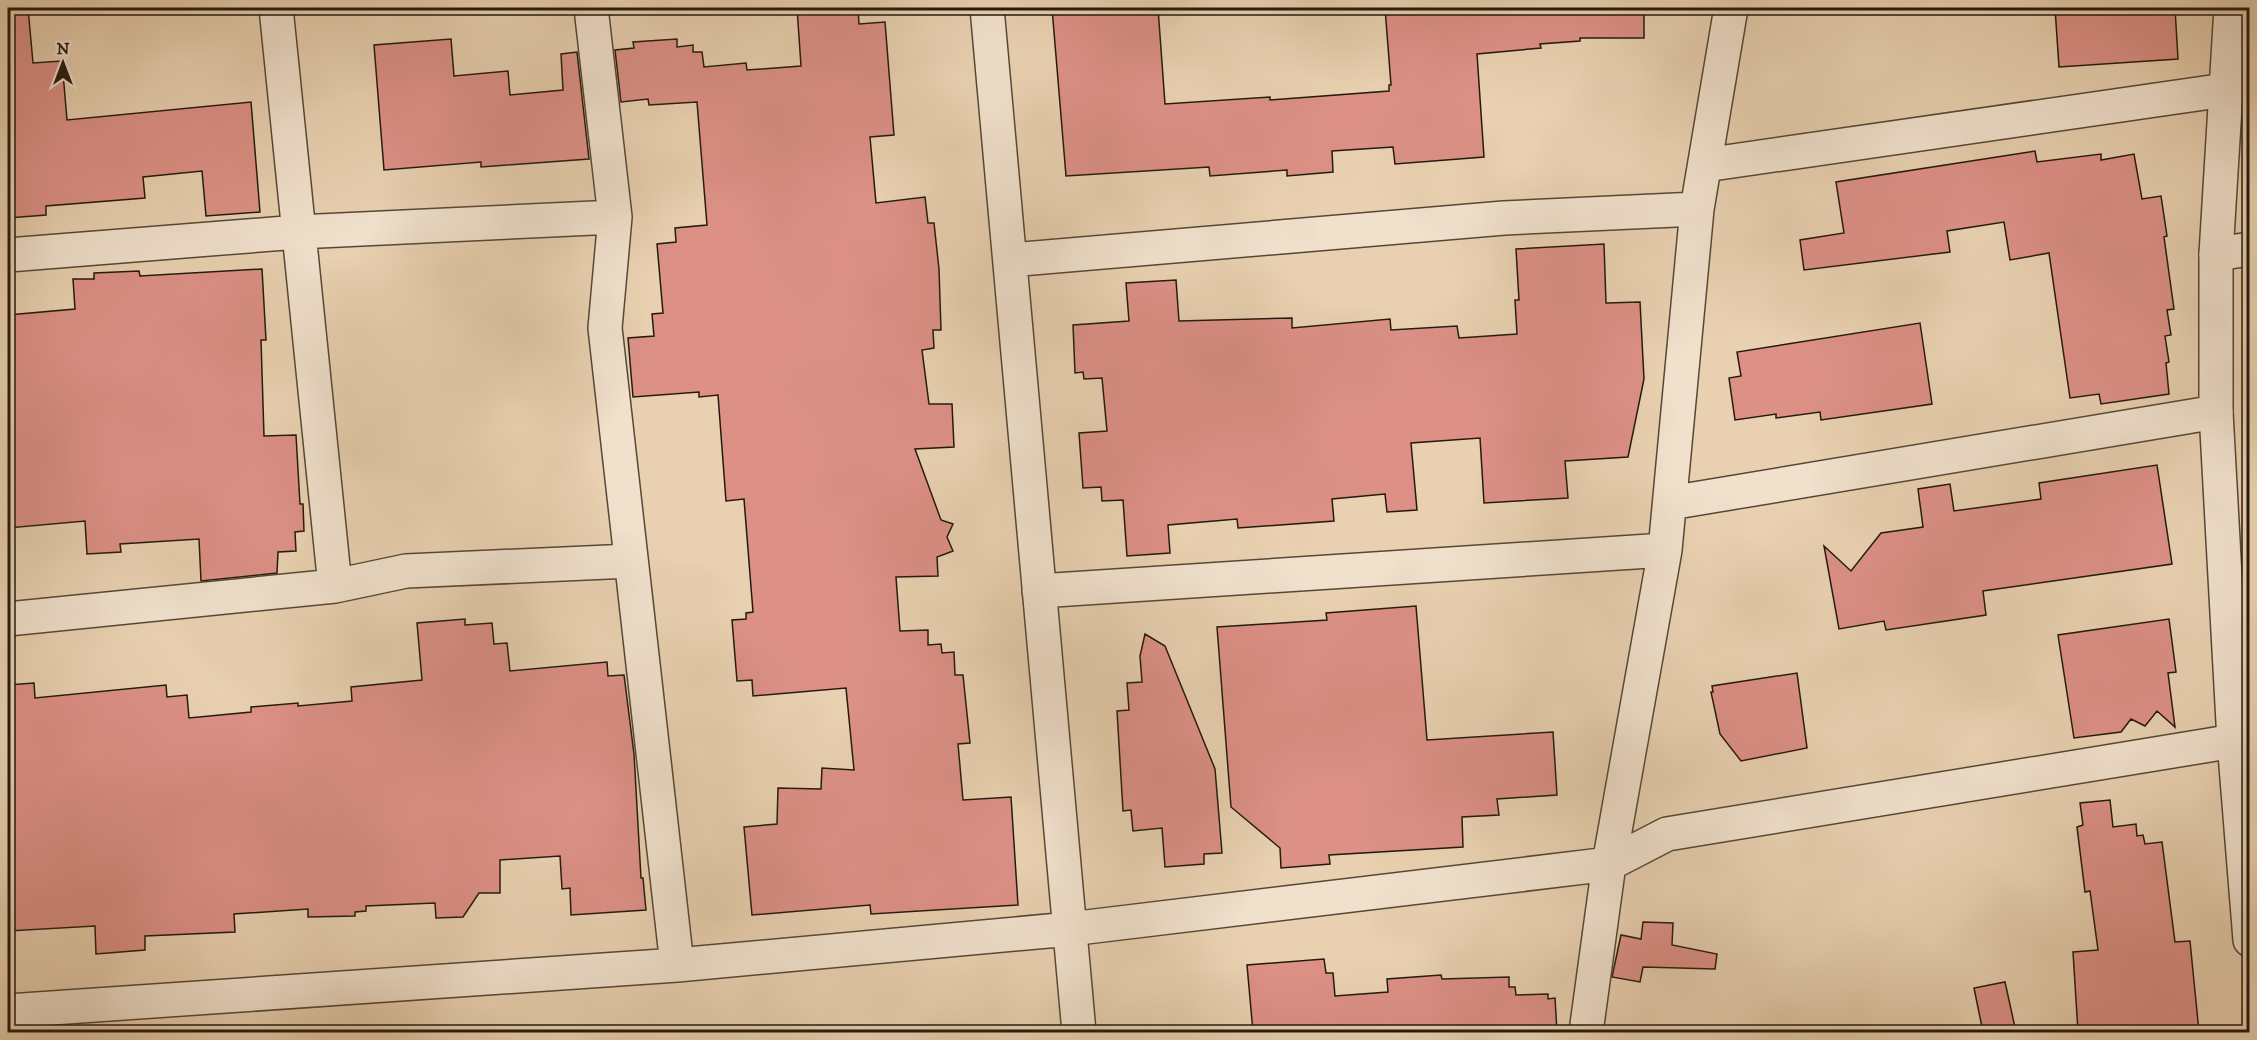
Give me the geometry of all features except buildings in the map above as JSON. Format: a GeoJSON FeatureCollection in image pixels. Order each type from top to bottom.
{"type":"FeatureCollection","features":[{"type":"Feature","properties":{"kind":"street"},"geometry":{"type":"LineString","coordinates":[[276,8],[335,586]]}},
{"type":"Feature","properties":{"kind":"street"},"geometry":{"type":"LineString","coordinates":[[591,8],[615,217],[605,328],[677,964]]}},
{"type":"Feature","properties":{"kind":"street"},"geometry":{"type":"LineString","coordinates":[[987,8],[1079,1032]]}},
{"type":"Feature","properties":{"kind":"street"},"geometry":{"type":"LineString","coordinates":[[1586,1032],[1609,864],[1665,550],[1697,209],[1731,8]]}},
{"type":"Feature","properties":{"kind":"street"},"geometry":{"type":"LineString","coordinates":[[2231,8],[2216,254],[2216,412],[2234,741],[2250,940]]}},
{"type":"Feature","properties":{"kind":"street"},"geometry":{"type":"LineString","coordinates":[[1705,165],[2225,90]]}},
{"type":"Feature","properties":{"kind":"street"},"geometry":{"type":"LineString","coordinates":[[1010,260],[1504,218],[1697,209]]}},
{"type":"Feature","properties":{"kind":"street"},"geometry":{"type":"LineString","coordinates":[[8,255],[298,232],[615,217]]}},
{"type":"Feature","properties":{"kind":"street"},"geometry":{"type":"LineString","coordinates":[[2216,254],[2250,249]]}},
{"type":"Feature","properties":{"kind":"street"},"geometry":{"type":"LineString","coordinates":[[1671,503],[2216,412]]}},
{"type":"Feature","properties":{"kind":"street"},"geometry":{"type":"LineString","coordinates":[[1040,591],[1665,550]]}},
{"type":"Feature","properties":{"kind":"street"},"geometry":{"type":"LineString","coordinates":[[8,619],[335,586],[406,571],[630,561]]}},
{"type":"Feature","properties":{"kind":"street"},"geometry":{"type":"LineString","coordinates":[[8,1011],[677,964],[1070,929],[1609,864],[1666,834],[2234,741]]}}]}
